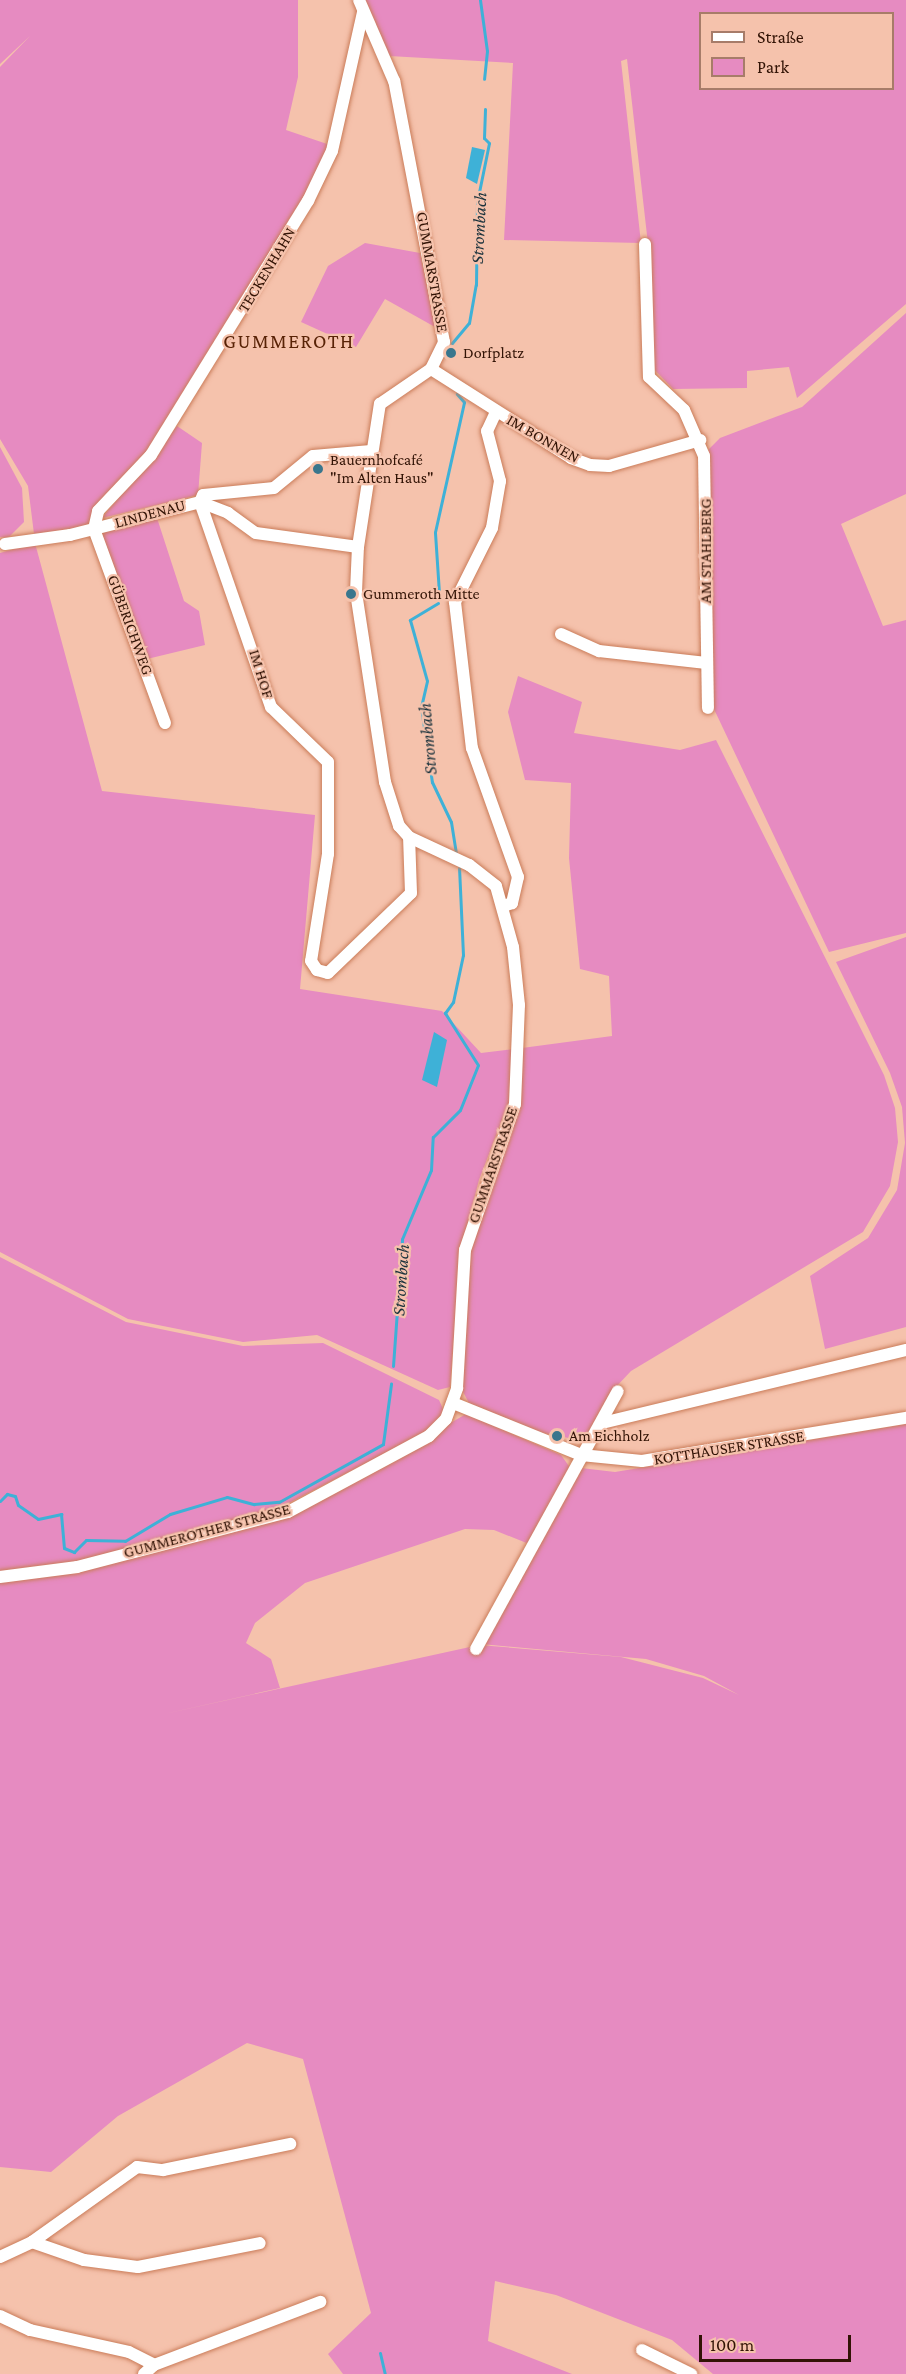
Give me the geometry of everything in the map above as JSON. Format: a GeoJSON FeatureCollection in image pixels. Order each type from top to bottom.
{"type":"FeatureCollection","features":[{"type":"Feature","properties":{"kind":"street","name":"GUMMARSTRASSE"},"geometry":{"type":"LineString","coordinates":[[328,973],[411,893],[409,837],[385,782],[356,592],[358,547],[380,404],[431,369],[444,342],[439,303],[394,81],[361,6]]}},
{"type":"Feature","properties":{"kind":"street","name":"TECKENHAHN"},"geometry":{"type":"LineString","coordinates":[[94,529],[98,511],[152,455],[308,201],[332,151],[361,6]]}},
{"type":"Feature","properties":{"kind":"street"},"geometry":{"type":"LineString","coordinates":[[645,244],[649,377],[684,410],[700,440]]}},
{"type":"Feature","properties":{"kind":"street","name":"IM BONNEN"},"geometry":{"type":"LineString","coordinates":[[431,369],[495,412],[590,465],[609,466],[700,440]]}},
{"type":"Feature","properties":{"kind":"street"},"geometry":{"type":"LineString","coordinates":[[495,412],[487,431],[500,482],[492,528],[455,602],[472,748],[518,877],[512,903],[504,906]]}},
{"type":"Feature","properties":{"kind":"street","name":"AM STAHLBERG"},"geometry":{"type":"LineString","coordinates":[[700,440],[707,519],[708,708]]}},
{"type":"Feature","properties":{"kind":"street"},"geometry":{"type":"LineString","coordinates":[[200,502],[203,495],[274,488],[302,461],[371,451]]}},
{"type":"Feature","properties":{"kind":"street","name":"LINDENAU"},"geometry":{"type":"LineString","coordinates":[[5,544],[94,529],[200,502],[228,513],[256,533],[358,547]]}},
{"type":"Feature","properties":{"kind":"street","name":"IM HOF"},"geometry":{"type":"LineString","coordinates":[[200,502],[271,707],[328,762],[328,855],[311,961],[328,973]]}},
{"type":"Feature","properties":{"kind":"street","name":"GÜBERICHWEG"},"geometry":{"type":"LineString","coordinates":[[94,529],[165,723]]}},
{"type":"Feature","properties":{"kind":"street"},"geometry":{"type":"LineString","coordinates":[[561,634],[599,651],[706,663]]}},
{"type":"Feature","properties":{"kind":"street","name":"GUMMARSTRASSE"},"geometry":{"type":"LineString","coordinates":[[409,837],[484,873],[504,906],[519,1005],[518,1084],[465,1250],[453,1403]]}},
{"type":"Feature","properties":{"kind":"street"},"geometry":{"type":"LineString","coordinates":[[602,1423],[906,1350]]}},
{"type":"Feature","properties":{"kind":"street"},"geometry":{"type":"LineString","coordinates":[[476,1649],[618,1391]]}},
{"type":"Feature","properties":{"kind":"street","name":"KOTTHAUSER STRASSE"},"geometry":{"type":"LineString","coordinates":[[453,1403],[581,1455],[642,1461],[684,1458],[906,1418]]}},
{"type":"Feature","properties":{"kind":"street","name":"GUMMEROTHER STRASSE"},"geometry":{"type":"LineString","coordinates":[[0,1577],[77,1567],[288,1512],[429,1436],[453,1403]]}},
{"type":"Feature","properties":{"kind":"street"},"geometry":{"type":"LineString","coordinates":[[0,2257],[32,2242],[137,2168],[174,2168],[290,2144]]}},
{"type":"Feature","properties":{"kind":"street"},"geometry":{"type":"LineString","coordinates":[[32,2242],[84,2260],[138,2267],[260,2243]]}},
{"type":"Feature","properties":{"kind":"street"},"geometry":{"type":"LineString","coordinates":[[144,2374],[154,2365],[320,2302]]}},
{"type":"Feature","properties":{"kind":"street"},"geometry":{"type":"LineString","coordinates":[[0,2316],[30,2330],[129,2352],[154,2365]]}},
{"type":"Feature","properties":{"kind":"street"},"geometry":{"type":"LineString","coordinates":[[642,2350],[691,2374]]}},
{"type":"Feature","properties":{"kind":"green space"},"geometry":{"type":"Polygon","coordinates":[[[0,0],[298,0],[298,77],[286,130],[330,145],[305,200],[149,453],[90,526],[34,534],[28,486],[0,439],[0,67],[30,36],[0,64],[0,0]]]}},
{"type":"Feature","properties":{"kind":"green space"},"geometry":{"type":"Polygon","coordinates":[[[365,0],[906,0],[906,304],[797,398],[789,367],[747,371],[747,388],[673,389],[651,366],[648,244],[627,59],[621,61],[641,243],[504,240],[513,63],[389,56],[365,0]]]}},
{"type":"Feature","properties":{"kind":"green space"},"geometry":{"type":"Polygon","coordinates":[[[365,243],[420,253],[435,327],[385,299],[356,347],[301,322],[328,266],[365,243]]]}},
{"type":"Feature","properties":{"kind":"green space"},"geometry":{"type":"Polygon","coordinates":[[[906,313],[906,494],[841,524],[883,626],[906,620],[906,933],[829,952],[713,707],[709,449],[720,438],[802,407],[906,313]]]}},
{"type":"Feature","properties":{"kind":"green space"},"geometry":{"type":"Polygon","coordinates":[[[177,426],[202,443],[198,495],[102,518],[177,426]]]}},
{"type":"Feature","properties":{"kind":"green space"},"geometry":{"type":"Polygon","coordinates":[[[0,447],[22,488],[24,522],[8,538],[0,537],[0,447]]]}},
{"type":"Feature","properties":{"kind":"green space"},"geometry":{"type":"Polygon","coordinates":[[[157,518],[184,601],[199,611],[205,645],[147,659],[100,532],[157,518]]]}},
{"type":"Feature","properties":{"kind":"green space"},"geometry":{"type":"Polygon","coordinates":[[[35,543],[102,791],[315,815],[300,989],[442,1011],[481,1053],[513,1049],[511,1096],[479,1180],[461,1249],[450,1387],[438,1390],[317,1335],[243,1342],[128,1319],[0,1252],[0,553],[35,543]]]}},
{"type":"Feature","properties":{"kind":"green space"},"geometry":{"type":"Polygon","coordinates":[[[518,676],[582,702],[574,733],[680,750],[716,740],[884,1075],[895,1108],[898,1142],[890,1186],[863,1232],[631,1371],[615,1388],[584,1441],[538,1432],[469,1403],[462,1390],[470,1250],[522,1048],[612,1036],[609,976],[580,969],[569,858],[571,783],[525,780],[508,712],[518,676]]]}},
{"type":"Feature","properties":{"kind":"green space"},"geometry":{"type":"Polygon","coordinates":[[[906,937],[906,1327],[825,1349],[810,1276],[868,1238],[897,1190],[905,1143],[902,1107],[890,1073],[836,962],[906,937]]]}},
{"type":"Feature","properties":{"kind":"green space"},"geometry":{"type":"Polygon","coordinates":[[[0,1257],[126,1322],[243,1346],[323,1343],[439,1400],[444,1411],[428,1431],[283,1506],[99,1556],[290,1516],[466,1414],[561,1455],[571,1469],[529,1544],[494,1530],[465,1529],[305,1583],[255,1623],[246,1643],[271,1659],[280,1688],[155,1716],[479,1645],[621,1657],[703,1678],[739,1695],[704,1676],[646,1659],[481,1644],[581,1468],[615,1472],[906,1424],[906,2374],[713,2374],[672,2340],[556,2295],[495,2281],[488,2341],[572,2374],[343,2374],[328,2354],[371,2313],[303,2059],[247,2043],[118,2116],[51,2172],[0,2167],[0,1257]]]}},
{"type":"Feature","properties":{"kind":"water"},"geometry":{"type":"Polygon","coordinates":[[[472,147],[485,150],[477,184],[466,178],[472,147]]]}},
{"type":"Feature","properties":{"kind":"water"},"geometry":{"type":"Polygon","coordinates":[[[434,1032],[447,1040],[437,1087],[422,1080],[434,1032]]]}},
{"type":"Feature","properties":{"kind":"waterway","name":"Strombach"},"geometry":{"type":"LineString","coordinates":[[480,0],[487,51],[484,79]]}},
{"type":"Feature","properties":{"kind":"waterway","name":"Strombach"},"geometry":{"type":"LineString","coordinates":[[452,343],[469,323],[476,285],[477,202],[489,143],[484,138],[485,109]]}},
{"type":"Feature","properties":{"kind":"waterway","name":"Strombach"},"geometry":{"type":"LineString","coordinates":[[439,593],[435,532],[464,402],[457,394]]}},
{"type":"Feature","properties":{"kind":"waterway","name":"Strombach"},"geometry":{"type":"LineString","coordinates":[[438,603],[410,620],[427,681],[421,707],[432,782],[451,822],[456,853]]}},
{"type":"Feature","properties":{"kind":"waterway","name":"Strombach"},"geometry":{"type":"LineString","coordinates":[[393,1366],[402,1239],[431,1170],[433,1137],[460,1110],[478,1065],[445,1013],[453,1002],[463,955],[459,868]]}},
{"type":"Feature","properties":{"kind":"waterway","name":"Strombach"},"geometry":{"type":"LineString","coordinates":[[0,1501],[7,1494],[15,1496],[18,1505],[38,1519],[61,1514],[64,1548],[74,1552],[86,1540],[125,1541],[170,1514],[227,1497],[254,1504],[279,1502],[383,1444],[391,1384]]}},
{"type":"Feature","properties":{"kind":"waterway"},"geometry":{"type":"LineString","coordinates":[[380,2353],[385,2374]]}},
{"type":"Feature","properties":{"kind":"place","name":"Dorfplatz"},"geometry":{"type":"Point","coordinates":[451,353]}},
{"type":"Feature","properties":{"kind":"place","name":"Bauernhofcafé \"Im Alten Haus\""},"geometry":{"type":"Point","coordinates":[318,469]}},
{"type":"Feature","properties":{"kind":"place","name":"Gummeroth Mitte"},"geometry":{"type":"Point","coordinates":[351,594]}},
{"type":"Feature","properties":{"kind":"place","name":"Am Eichholz"},"geometry":{"type":"Point","coordinates":[557,1436]}},
{"type":"Feature","properties":{"kind":"district","name":"GUMMEROTH"},"geometry":{"type":"Point","coordinates":[289,341]}}]}
